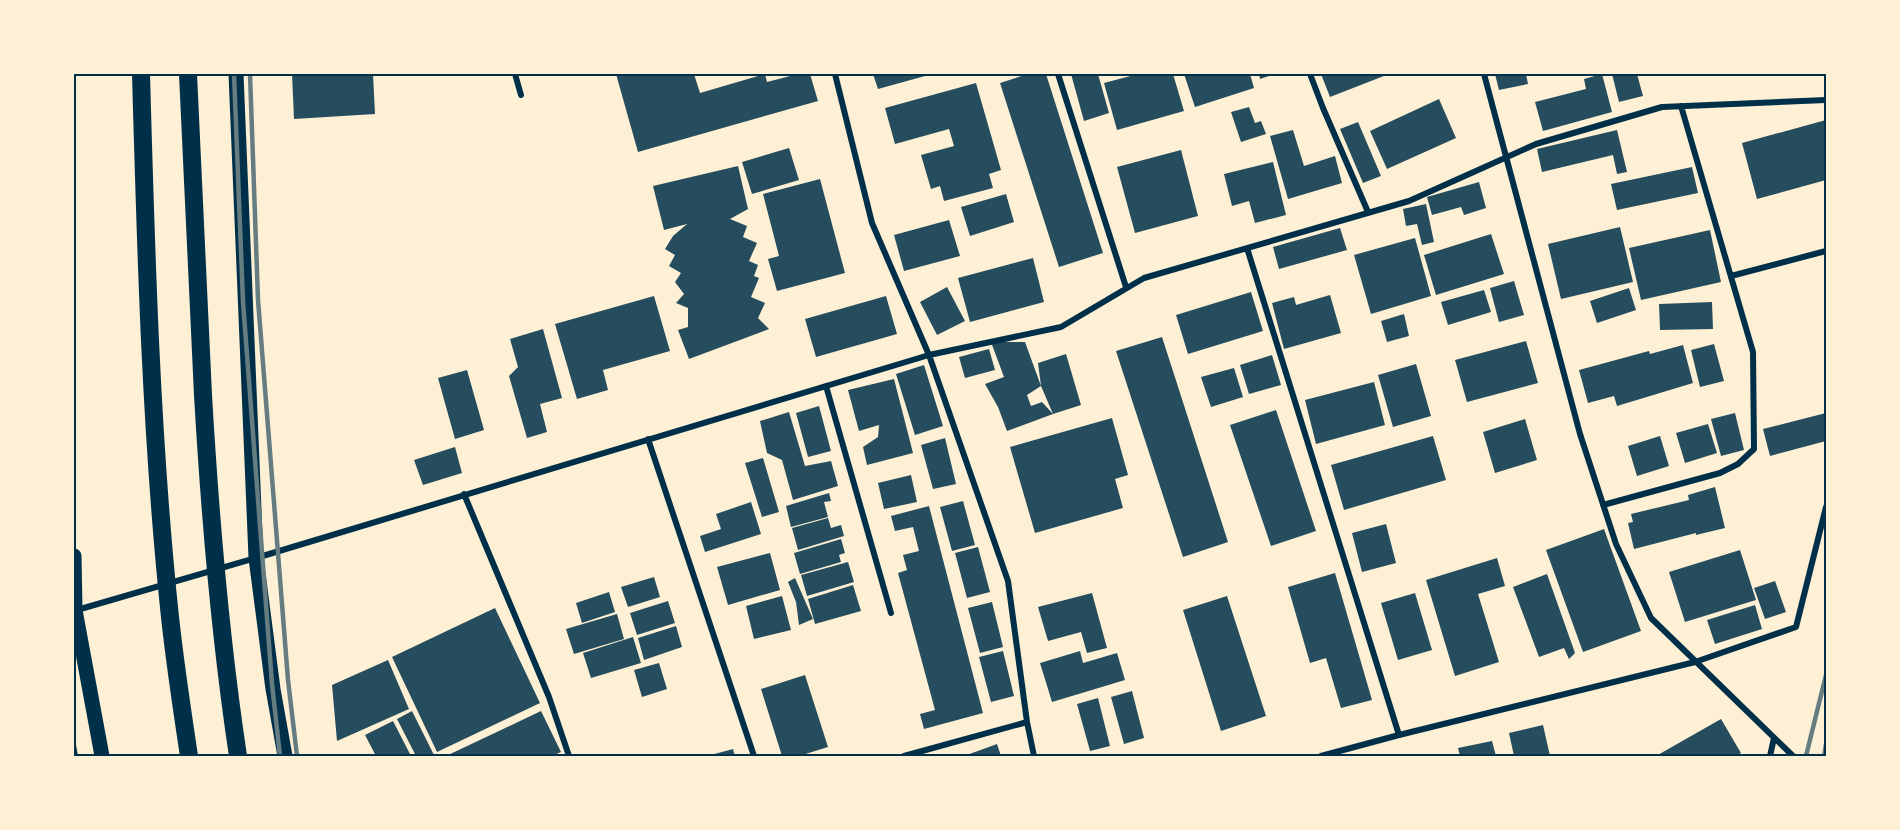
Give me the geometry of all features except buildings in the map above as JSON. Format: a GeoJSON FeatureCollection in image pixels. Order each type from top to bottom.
{"type":"FeatureCollection","features":[{"type":"Feature","properties":{"kind":"highway"},"geometry":{"type":"LineString","coordinates":[[141,74],[157,458],[170,618],[189,756]]}},
{"type":"Feature","properties":{"kind":"highway"},"geometry":{"type":"LineString","coordinates":[[188,74],[194,236],[207,451],[218,601],[238,756]]}},
{"type":"Feature","properties":{"kind":"main road"},"geometry":{"type":"LineString","coordinates":[[236,74],[256,558],[273,689],[285,756]]}},
{"type":"Feature","properties":{"kind":"main road"},"geometry":{"type":"LineString","coordinates":[[74,556],[74,610],[102,756]]}},
{"type":"Feature","properties":{"kind":"street"},"geometry":{"type":"LineString","coordinates":[[515,74],[521,95]]}},
{"type":"Feature","properties":{"kind":"street"},"geometry":{"type":"LineString","coordinates":[[835,74],[872,223],[929,355],[1008,581],[1027,722],[1034,756]]}},
{"type":"Feature","properties":{"kind":"street"},"geometry":{"type":"LineString","coordinates":[[1058,74],[1126,287]]}},
{"type":"Feature","properties":{"kind":"street"},"geometry":{"type":"LineString","coordinates":[[1310,74],[1368,212]]}},
{"type":"Feature","properties":{"kind":"street"},"geometry":{"type":"LineString","coordinates":[[1484,74],[1580,434],[1616,544],[1651,618],[1792,756]]}},
{"type":"Feature","properties":{"kind":"street"},"geometry":{"type":"LineString","coordinates":[[74,610],[256,558],[929,355],[1061,327],[1144,278],[1409,201],[1536,144],[1662,107],[1827,100]]}},
{"type":"Feature","properties":{"kind":"street"},"geometry":{"type":"LineString","coordinates":[[1603,505],[1720,473],[1738,464],[1754,449],[1753,352],[1681,106]]}},
{"type":"Feature","properties":{"kind":"street"},"geometry":{"type":"LineString","coordinates":[[1247,248],[1399,735]]}},
{"type":"Feature","properties":{"kind":"street"},"geometry":{"type":"LineString","coordinates":[[1731,276],[1827,251]]}},
{"type":"Feature","properties":{"kind":"street"},"geometry":{"type":"LineString","coordinates":[[826,386],[891,612]]}},
{"type":"Feature","properties":{"kind":"street"},"geometry":{"type":"LineString","coordinates":[[648,439],[754,756]]}},
{"type":"Feature","properties":{"kind":"street"},"geometry":{"type":"LineString","coordinates":[[464,494],[549,697],[569,756]]}},
{"type":"Feature","properties":{"kind":"street"},"geometry":{"type":"LineString","coordinates":[[1321,756],[1695,663],[1796,627],[1827,507]]}},
{"type":"Feature","properties":{"kind":"street"},"geometry":{"type":"LineString","coordinates":[[904,756],[1027,722]]}},
{"type":"Feature","properties":{"kind":"street"},"geometry":{"type":"LineString","coordinates":[[1770,756],[1774,738]]}},
{"type":"Feature","properties":{"kind":"path"},"geometry":{"type":"LineString","coordinates":[[74,745],[76,756]]}},
{"type":"Feature","properties":{"kind":"railway"},"geometry":{"type":"LineString","coordinates":[[234,74],[243,302],[272,684],[280,756]]}},
{"type":"Feature","properties":{"kind":"railway"},"geometry":{"type":"LineString","coordinates":[[250,74],[258,300],[288,680],[297,756]]}},
{"type":"Feature","properties":{"kind":"railway"},"geometry":{"type":"LineString","coordinates":[[1806,756],[1826,675]]}},
{"type":"Feature","properties":{"kind":"railway"},"geometry":{"type":"LineString","coordinates":[[1824,756],[1826,744]]}}]}
